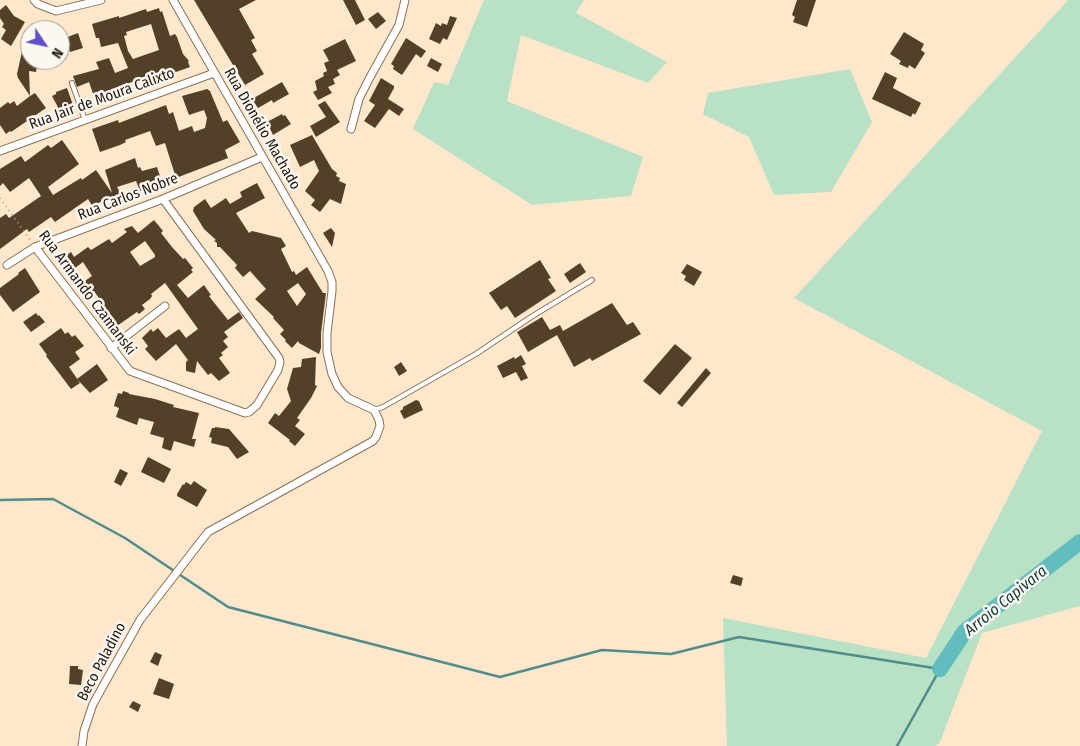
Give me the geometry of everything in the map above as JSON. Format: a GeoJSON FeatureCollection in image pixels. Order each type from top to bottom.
{"type":"FeatureCollection","features":[{"type":"Feature","properties":{"kind":"street"},"geometry":{"type":"LineString","coordinates":[[34,0],[38,4],[56,11],[101,0]]}},
{"type":"Feature","properties":{"kind":"street","name":"Rua Dionélio Machado"},"geometry":{"type":"LineString","coordinates":[[173,0],[328,271],[332,282],[327,333],[328,352],[332,374],[338,387],[348,398],[374,410]]}},
{"type":"Feature","properties":{"kind":"street"},"geometry":{"type":"LineString","coordinates":[[351,129],[359,100],[368,78],[399,25],[405,0]]}},
{"type":"Feature","properties":{"kind":"street","name":"Rua Jair de Moura Calixto"},"geometry":{"type":"LineString","coordinates":[[0,152],[214,73]]}},
{"type":"Feature","properties":{"kind":"street","name":"Rua Carlos Nobre"},"geometry":{"type":"LineString","coordinates":[[7,265],[35,247],[163,199],[262,157]]}},
{"type":"Feature","properties":{"kind":"street","name":"Rua Armando Czamanski"},"geometry":{"type":"LineString","coordinates":[[35,247],[130,371],[245,412],[252,410],[278,370],[280,366],[279,358],[163,199]]}},
{"type":"Feature","properties":{"kind":"street"},"geometry":{"type":"LineString","coordinates":[[111,348],[165,306]]}},
{"type":"Feature","properties":{"kind":"street","name":"Beco Paladino"},"geometry":{"type":"LineString","coordinates":[[82,746],[84,731],[93,704],[140,620],[208,532],[373,441],[380,426],[374,410]]}},
{"type":"Feature","properties":{"kind":"lane"},"geometry":{"type":"LineString","coordinates":[[72,83],[85,120]]}},
{"type":"Feature","properties":{"kind":"lane"},"geometry":{"type":"LineString","coordinates":[[374,410],[383,407],[476,354],[531,316],[592,280]]}},
{"type":"Feature","properties":{"kind":"path","name":"Rua Armando Czamanski"},"geometry":{"type":"LineString","coordinates":[[0,198],[35,247]]}},
{"type":"Feature","properties":{"kind":"green space"},"geometry":{"type":"Polygon","coordinates":[[[484,0],[584,0],[576,13],[667,62],[648,83],[521,35],[507,101],[643,157],[631,196],[532,205],[413,129],[434,82],[448,85],[484,0]]]}},
{"type":"Feature","properties":{"kind":"green space"},"geometry":{"type":"Polygon","coordinates":[[[1068,0],[1080,0],[1080,606],[982,633],[940,742],[936,746],[727,746],[723,618],[926,658],[1042,431],[794,298],[1068,0]]]}},
{"type":"Feature","properties":{"kind":"green space"},"geometry":{"type":"Polygon","coordinates":[[[850,69],[872,122],[831,192],[774,195],[749,137],[703,114],[708,93],[850,69]]]}},
{"type":"Feature","properties":{"kind":"building"},"geometry":{"type":"Polygon","coordinates":[[[194,0],[256,0],[239,9],[255,38],[251,40],[257,51],[252,54],[264,74],[245,85],[194,0]]]}},
{"type":"Feature","properties":{"kind":"building"},"geometry":{"type":"Polygon","coordinates":[[[343,0],[355,0],[365,20],[356,25],[343,0]]]}},
{"type":"Feature","properties":{"kind":"building"},"geometry":{"type":"Polygon","coordinates":[[[797,0],[816,0],[807,27],[793,22],[795,17],[792,15],[797,0]]]}},
{"type":"Feature","properties":{"kind":"building"},"geometry":{"type":"Polygon","coordinates":[[[6,5],[14,16],[21,20],[20,31],[11,46],[1,39],[6,30],[2,27],[4,24],[0,18],[0,10],[6,5]]]}},
{"type":"Feature","properties":{"kind":"building"},"geometry":{"type":"Polygon","coordinates":[[[159,8],[160,12],[162,11],[170,36],[175,34],[177,37],[190,67],[148,82],[146,76],[127,84],[129,88],[96,102],[89,82],[77,87],[73,76],[99,69],[96,62],[109,58],[115,73],[128,68],[118,43],[101,47],[92,24],[146,9],[147,12],[159,8]],[[151,24],[126,32],[127,35],[124,36],[128,51],[133,59],[159,50],[151,24]]]}},
{"type":"Feature","properties":{"kind":"building"},"geometry":{"type":"Polygon","coordinates":[[[378,12],[386,21],[376,29],[368,19],[378,12]]]}},
{"type":"Feature","properties":{"kind":"building"},"geometry":{"type":"Polygon","coordinates":[[[450,16],[457,18],[447,40],[443,38],[440,44],[429,39],[436,23],[441,26],[442,23],[447,25],[450,16]]]}},
{"type":"Feature","properties":{"kind":"building"},"geometry":{"type":"Polygon","coordinates":[[[904,32],[924,44],[921,50],[925,53],[915,69],[909,65],[908,68],[899,64],[901,61],[890,54],[904,32]]]}},
{"type":"Feature","properties":{"kind":"building"},"geometry":{"type":"Polygon","coordinates":[[[78,33],[83,48],[70,52],[70,36],[78,33]]]}},
{"type":"Feature","properties":{"kind":"building"},"geometry":{"type":"Polygon","coordinates":[[[406,38],[426,51],[421,58],[416,54],[402,75],[393,69],[394,66],[391,64],[406,38]]]}},
{"type":"Feature","properties":{"kind":"building"},"geometry":{"type":"Polygon","coordinates":[[[345,39],[356,61],[337,70],[340,75],[333,79],[335,84],[328,87],[332,93],[318,100],[313,92],[317,90],[315,81],[324,76],[323,73],[327,71],[324,63],[329,61],[323,50],[345,39]]]}},
{"type":"Feature","properties":{"kind":"building"},"geometry":{"type":"Polygon","coordinates":[[[431,58],[442,64],[438,72],[427,66],[431,58]]]}},
{"type":"Feature","properties":{"kind":"building"},"geometry":{"type":"Polygon","coordinates":[[[20,60],[20,70],[36,70],[36,72],[29,71],[30,96],[18,78],[20,60]]]}},
{"type":"Feature","properties":{"kind":"building"},"geometry":{"type":"Polygon","coordinates":[[[885,72],[897,78],[893,88],[921,103],[915,115],[913,113],[911,117],[872,99],[885,72]]]}},
{"type":"Feature","properties":{"kind":"building"},"geometry":{"type":"Polygon","coordinates":[[[381,78],[394,86],[388,99],[404,109],[399,116],[389,109],[375,128],[364,121],[375,105],[369,101],[381,78]]]}},
{"type":"Feature","properties":{"kind":"building"},"geometry":{"type":"Polygon","coordinates":[[[282,82],[289,94],[273,103],[272,100],[258,108],[252,99],[282,82]]]}},
{"type":"Feature","properties":{"kind":"building"},"geometry":{"type":"Polygon","coordinates":[[[67,88],[73,105],[69,106],[70,109],[61,113],[52,96],[56,92],[67,88]]]}},
{"type":"Feature","properties":{"kind":"building"},"geometry":{"type":"Polygon","coordinates":[[[207,89],[210,91],[223,122],[227,120],[240,142],[225,150],[228,158],[176,178],[165,143],[156,146],[150,131],[100,152],[92,129],[118,120],[119,123],[166,105],[169,114],[173,112],[179,131],[192,126],[194,132],[205,128],[207,118],[204,110],[189,115],[182,96],[207,89]]]}},
{"type":"Feature","properties":{"kind":"building"},"geometry":{"type":"Polygon","coordinates":[[[35,93],[46,108],[6,134],[0,125],[0,108],[8,102],[10,104],[14,101],[17,106],[35,93]]]}},
{"type":"Feature","properties":{"kind":"building"},"geometry":{"type":"Polygon","coordinates":[[[325,101],[340,122],[316,137],[310,126],[326,117],[318,105],[325,101]]]}},
{"type":"Feature","properties":{"kind":"building"},"geometry":{"type":"Polygon","coordinates":[[[282,114],[283,116],[285,115],[291,124],[273,135],[267,122],[282,114]]]}},
{"type":"Feature","properties":{"kind":"building"},"geometry":{"type":"Polygon","coordinates":[[[312,135],[332,169],[337,173],[336,176],[340,178],[339,181],[346,184],[341,204],[330,199],[320,212],[311,205],[315,200],[305,191],[319,171],[314,160],[300,167],[290,145],[312,135]]]}},
{"type":"Feature","properties":{"kind":"building"},"geometry":{"type":"Polygon","coordinates":[[[62,140],[79,164],[48,187],[53,195],[81,178],[82,180],[96,170],[112,193],[105,170],[135,158],[138,168],[140,167],[142,171],[157,167],[162,182],[140,191],[136,181],[117,187],[121,194],[108,201],[106,198],[93,207],[88,199],[55,222],[51,217],[29,232],[27,229],[0,249],[0,218],[6,214],[9,218],[41,196],[29,178],[10,192],[3,183],[0,186],[0,169],[21,156],[25,162],[48,145],[51,148],[62,140]]]}},
{"type":"Feature","properties":{"kind":"building"},"geometry":{"type":"Polygon","coordinates":[[[257,183],[265,198],[236,213],[249,233],[252,231],[281,238],[286,246],[281,249],[292,272],[294,271],[296,275],[307,267],[323,293],[326,293],[319,354],[298,341],[292,348],[285,341],[280,334],[284,330],[274,317],[255,299],[266,289],[250,271],[243,277],[235,268],[237,265],[220,247],[217,247],[217,243],[214,241],[216,240],[204,229],[193,211],[194,207],[205,199],[211,208],[226,198],[230,204],[242,197],[240,192],[257,183]],[[298,283],[287,291],[297,306],[306,294],[298,283]]]}},
{"type":"Feature","properties":{"kind":"building"},"geometry":{"type":"Polygon","coordinates":[[[154,220],[172,247],[193,268],[191,270],[193,272],[177,285],[188,298],[204,285],[211,295],[209,296],[228,320],[239,312],[243,318],[224,332],[228,337],[223,341],[228,347],[221,353],[223,355],[219,358],[230,373],[219,381],[211,373],[208,375],[197,361],[195,373],[186,371],[186,362],[188,360],[176,344],[156,361],[145,349],[148,346],[142,338],[151,329],[153,332],[158,328],[166,338],[179,329],[186,338],[198,329],[165,283],[151,294],[150,299],[142,305],[145,309],[139,314],[137,312],[114,328],[106,317],[109,314],[107,310],[94,291],[89,294],[82,283],[92,276],[83,262],[71,271],[61,259],[71,252],[74,257],[88,247],[91,250],[109,239],[112,243],[127,232],[124,229],[132,226],[138,233],[154,220]],[[145,241],[130,252],[140,266],[155,257],[145,241]]]}},
{"type":"Feature","properties":{"kind":"building"},"geometry":{"type":"Polygon","coordinates":[[[331,228],[335,233],[332,247],[323,233],[331,228]]]}},
{"type":"Feature","properties":{"kind":"building"},"geometry":{"type":"Polygon","coordinates":[[[540,260],[551,278],[548,279],[556,291],[515,318],[507,306],[501,310],[489,293],[540,260]]]}},
{"type":"Feature","properties":{"kind":"building"},"geometry":{"type":"Polygon","coordinates":[[[580,263],[586,272],[570,283],[564,274],[580,263]]]}},
{"type":"Feature","properties":{"kind":"building"},"geometry":{"type":"Polygon","coordinates":[[[687,264],[702,272],[694,286],[684,280],[686,276],[681,273],[687,264]]]}},
{"type":"Feature","properties":{"kind":"building"},"geometry":{"type":"Polygon","coordinates":[[[25,268],[40,292],[13,312],[0,295],[0,288],[25,268]]]}},
{"type":"Feature","properties":{"kind":"building"},"geometry":{"type":"Polygon","coordinates":[[[612,303],[627,325],[633,322],[641,334],[592,361],[590,358],[574,367],[557,335],[528,352],[517,332],[542,317],[550,330],[560,325],[563,331],[612,303]]]}},
{"type":"Feature","properties":{"kind":"building"},"geometry":{"type":"Polygon","coordinates":[[[36,313],[45,322],[31,332],[23,322],[36,313]]]}},
{"type":"Feature","properties":{"kind":"building"},"geometry":{"type":"Polygon","coordinates":[[[61,328],[65,334],[68,332],[72,337],[75,335],[84,346],[75,352],[80,359],[69,367],[80,383],[71,389],[39,344],[61,328]]]}},
{"type":"Feature","properties":{"kind":"building"},"geometry":{"type":"Polygon","coordinates":[[[675,344],[692,358],[660,395],[643,381],[675,344]]]}},
{"type":"Feature","properties":{"kind":"building"},"geometry":{"type":"Polygon","coordinates":[[[521,355],[526,364],[522,366],[528,378],[521,381],[516,372],[503,378],[497,366],[521,355]]]}},
{"type":"Feature","properties":{"kind":"building"},"geometry":{"type":"Polygon","coordinates":[[[316,357],[315,385],[317,386],[297,418],[300,420],[295,426],[305,434],[295,446],[268,423],[275,413],[279,416],[291,401],[287,389],[293,368],[301,367],[302,359],[316,357]]]}},
{"type":"Feature","properties":{"kind":"building"},"geometry":{"type":"Polygon","coordinates":[[[401,362],[407,371],[399,376],[394,367],[401,362]]]}},
{"type":"Feature","properties":{"kind":"building"},"geometry":{"type":"Polygon","coordinates":[[[97,364],[108,380],[90,393],[77,379],[97,364]]]}},
{"type":"Feature","properties":{"kind":"building"},"geometry":{"type":"Polygon","coordinates":[[[706,368],[711,373],[682,407],[677,403],[706,368]]]}},
{"type":"Feature","properties":{"kind":"building"},"geometry":{"type":"Polygon","coordinates":[[[123,391],[199,413],[192,439],[196,439],[194,447],[174,441],[171,451],[162,448],[164,438],[150,434],[154,422],[139,418],[137,425],[116,417],[119,408],[114,406],[115,402],[118,393],[122,394],[123,391]]]}},
{"type":"Feature","properties":{"kind":"building"},"geometry":{"type":"Polygon","coordinates":[[[416,400],[419,401],[423,410],[404,419],[400,411],[403,407],[416,400]]]}},
{"type":"Feature","properties":{"kind":"building"},"geometry":{"type":"Polygon","coordinates":[[[212,428],[229,429],[249,452],[237,459],[228,447],[211,443],[212,438],[209,437],[212,428]]]}},
{"type":"Feature","properties":{"kind":"building"},"geometry":{"type":"Polygon","coordinates":[[[148,457],[171,469],[164,483],[141,472],[148,457]]]}},
{"type":"Feature","properties":{"kind":"building"},"geometry":{"type":"Polygon","coordinates":[[[120,469],[128,473],[121,486],[114,482],[120,469]]]}},
{"type":"Feature","properties":{"kind":"building"},"geometry":{"type":"Polygon","coordinates":[[[194,481],[207,490],[197,507],[177,496],[183,484],[186,482],[191,485],[194,481]]]}},
{"type":"Feature","properties":{"kind":"building"},"geometry":{"type":"Polygon","coordinates":[[[733,575],[743,578],[741,586],[730,583],[733,575]]]}},
{"type":"Feature","properties":{"kind":"building"},"geometry":{"type":"Polygon","coordinates":[[[155,652],[162,655],[158,666],[150,662],[155,652]]]}},
{"type":"Feature","properties":{"kind":"building"},"geometry":{"type":"Polygon","coordinates":[[[70,666],[78,666],[78,669],[83,670],[81,685],[69,684],[70,666]]]}},
{"type":"Feature","properties":{"kind":"building"},"geometry":{"type":"Polygon","coordinates":[[[159,678],[174,684],[169,699],[153,694],[159,678]]]}},
{"type":"Feature","properties":{"kind":"building"},"geometry":{"type":"Polygon","coordinates":[[[133,701],[141,705],[138,712],[129,707],[133,701]]]}},
{"type":"Feature","properties":{"kind":"waterway"},"geometry":{"type":"LineString","coordinates":[[0,500],[53,499],[125,538],[228,607],[500,677],[602,650],[671,654],[739,637],[940,669],[897,746]]}},
{"type":"Feature","properties":{"kind":"waterway","name":"Arroio Capivara"},"geometry":{"type":"LineString","coordinates":[[940,669],[965,631],[1080,542]]}}]}
